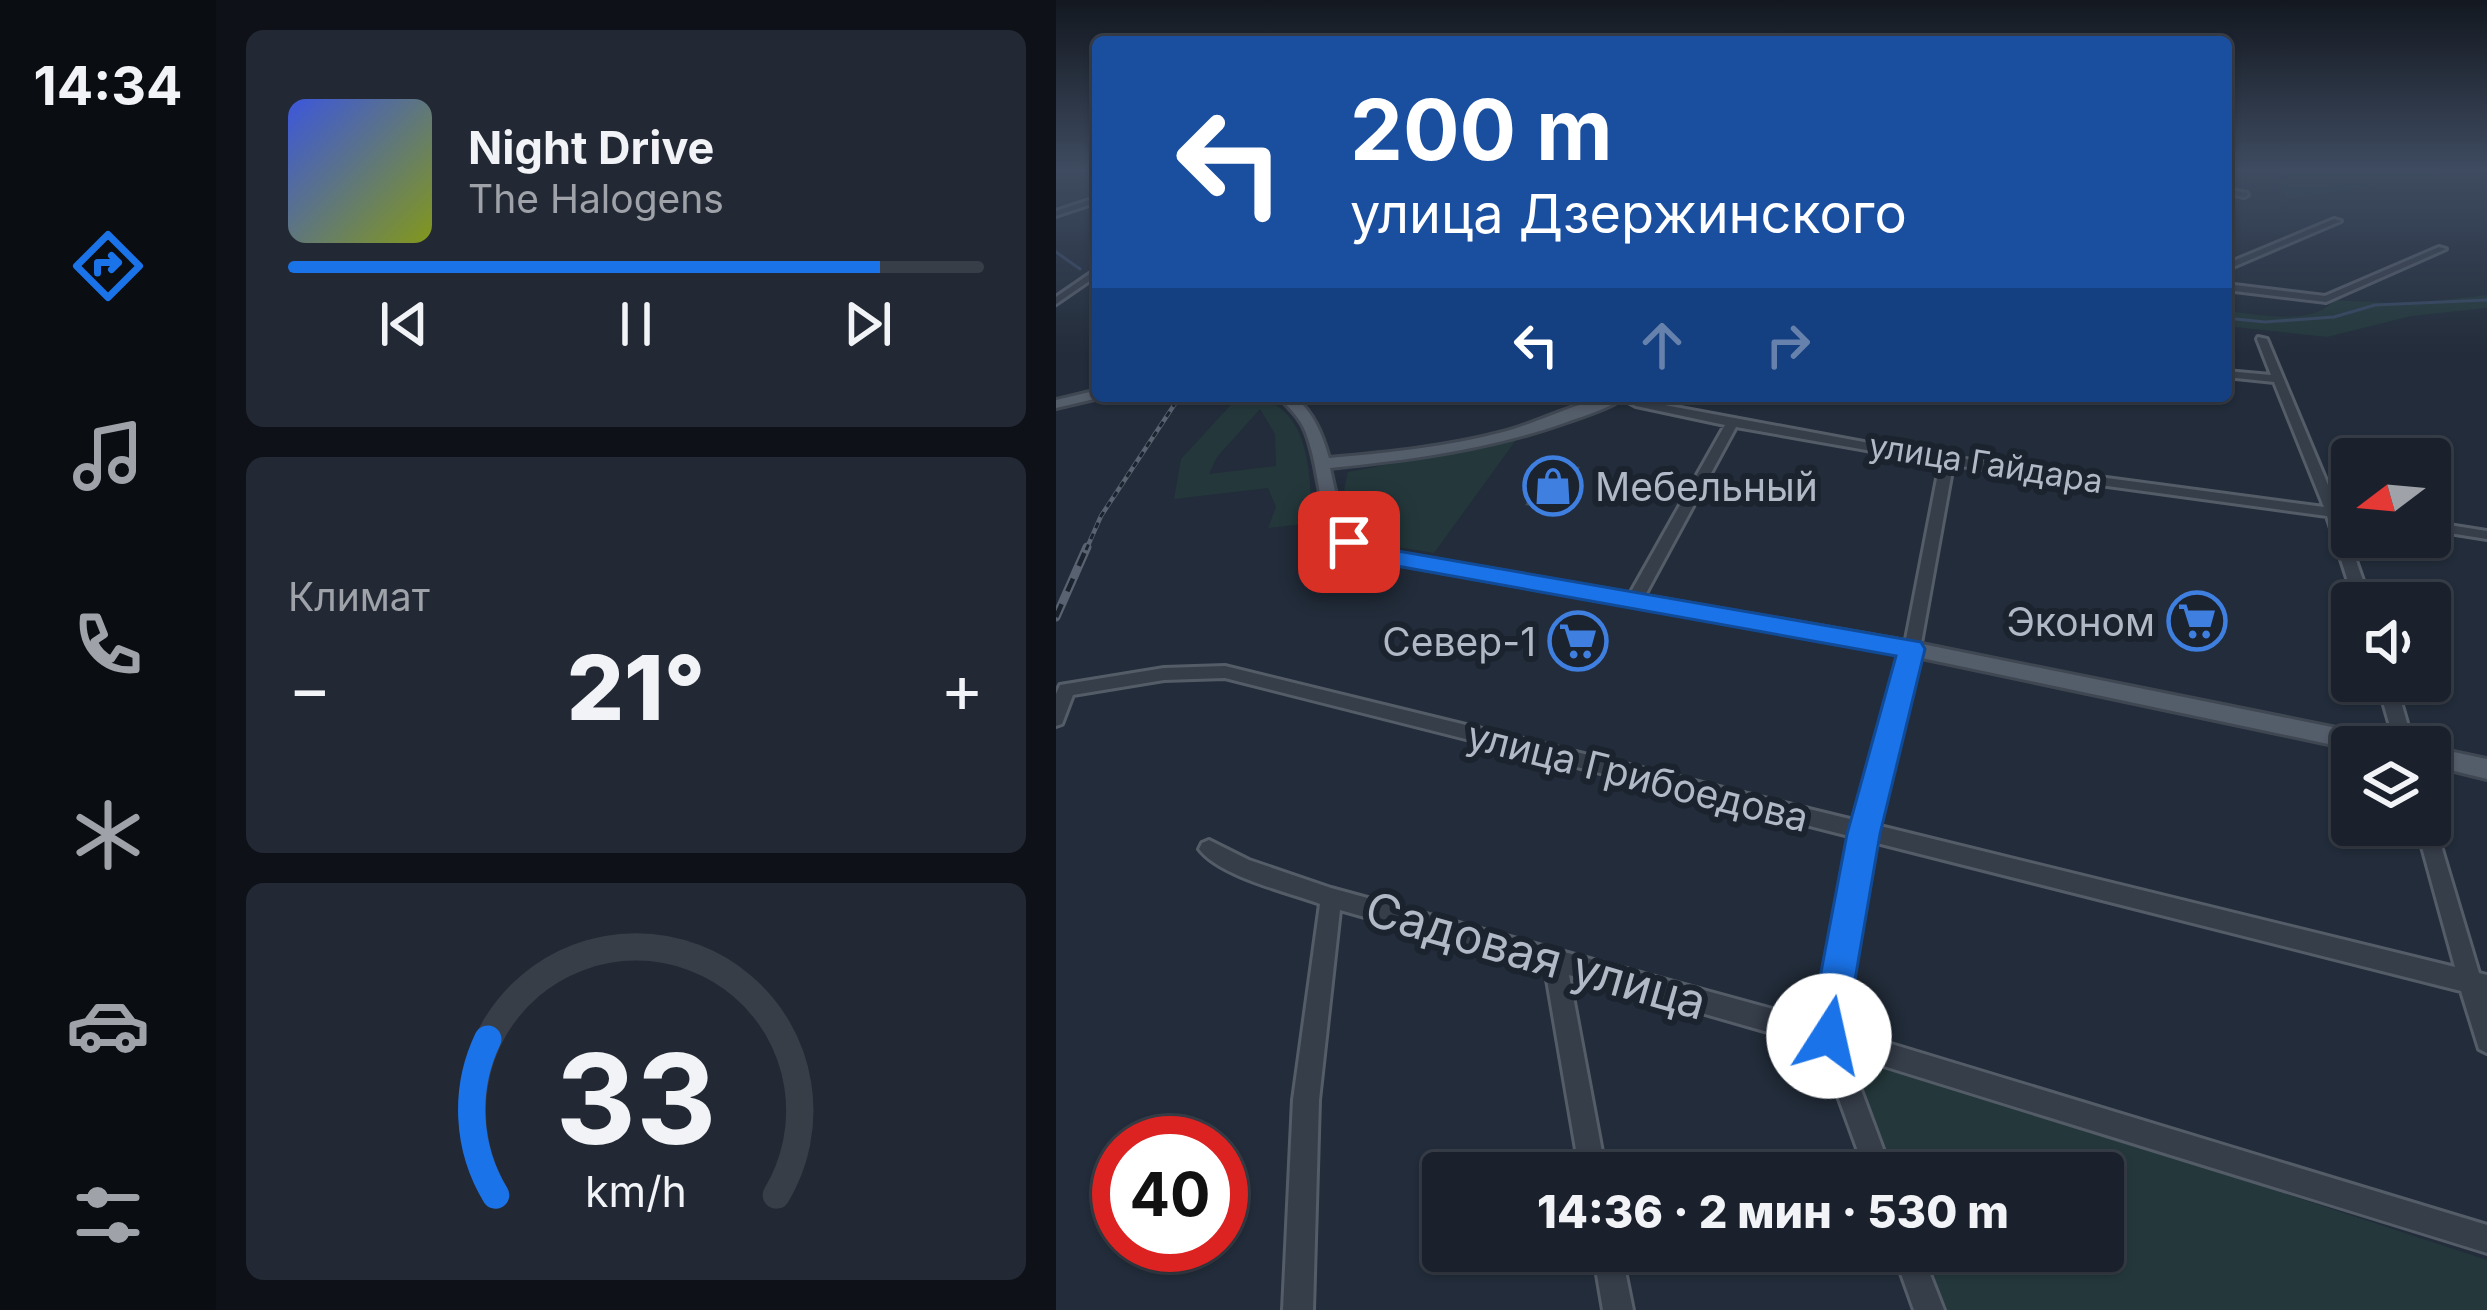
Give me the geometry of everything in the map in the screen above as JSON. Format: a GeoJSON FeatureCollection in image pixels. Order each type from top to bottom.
{"type":"FeatureCollection","features":[{"type":"Feature","properties":{"kind":"main road"},"geometry":{"type":"LineString","coordinates":[[1056,405],[1092,395]]}},
{"type":"Feature","properties":{"kind":"main road"},"geometry":{"type":"LineString","coordinates":[[1293,402],[1315,433],[1340,532],[1369,554],[1912,649],[2331,736]]}},
{"type":"Feature","properties":{"kind":"main road"},"geometry":{"type":"LineString","coordinates":[[1323,473],[1359,460],[1509,439],[1605,402]]}},
{"type":"Feature","properties":{"kind":"main road"},"geometry":{"type":"LineString","coordinates":[[1315,433],[1349,455],[1391,457]]}},
{"type":"Feature","properties":{"kind":"main road"},"geometry":{"type":"LineString","coordinates":[[2451,761],[2487,769]]}},
{"type":"Feature","properties":{"kind":"street"},"geometry":{"type":"LineString","coordinates":[[2232,264],[2306,233]]}},
{"type":"Feature","properties":{"kind":"street"},"geometry":{"type":"LineString","coordinates":[[2232,288],[2326,299],[2442,249]]}},
{"type":"Feature","properties":{"kind":"street"},"geometry":{"type":"LineString","coordinates":[[1056,301],[1092,275]]}},
{"type":"Feature","properties":{"kind":"street"},"geometry":{"type":"LineString","coordinates":[[2262,339],[2331,508]]}},
{"type":"Feature","properties":{"kind":"street"},"geometry":{"type":"LineString","coordinates":[[2232,375],[2279,379]]}},
{"type":"Feature","properties":{"kind":"street","name":"улица Гайдара"},"geometry":{"type":"LineString","coordinates":[[1646,402],[1732,423],[1947,461],[2331,513]]}},
{"type":"Feature","properties":{"kind":"street"},"geometry":{"type":"LineString","coordinates":[[1635,599],[1732,423]]}},
{"type":"Feature","properties":{"kind":"street"},"geometry":{"type":"LineString","coordinates":[[1871,1152],[1829,1036],[1864,834],[1912,649],[1947,461]]}},
{"type":"Feature","properties":{"kind":"street"},"geometry":{"type":"LineString","coordinates":[[2451,529],[2487,535]]}},
{"type":"Feature","properties":{"kind":"street","name":"улица Грибоедова"},"geometry":{"type":"LineString","coordinates":[[1056,719],[1066,690],[1164,674],[1225,672],[2478,983]]}},
{"type":"Feature","properties":{"kind":"street"},"geometry":{"type":"LineString","coordinates":[[2433,846],[2478,983],[2487,1041]]}},
{"type":"Feature","properties":{"kind":"street","name":"Садовая улица"},"geometry":{"type":"LineString","coordinates":[[1209,849],[1243,867],[1330,898],[1829,1036],[2487,1239]]}},
{"type":"Feature","properties":{"kind":"street"},"geometry":{"type":"LineString","coordinates":[[1298,1310],[1306,1100],[1330,898]]}},
{"type":"Feature","properties":{"kind":"street"},"geometry":{"type":"LineString","coordinates":[[1555,963],[1589,1152]]}},
{"type":"Feature","properties":{"kind":"street"},"geometry":{"type":"LineString","coordinates":[[1611,1272],[1618,1310]]}},
{"type":"Feature","properties":{"kind":"street"},"geometry":{"type":"LineString","coordinates":[[1915,1272],[1929,1310]]}},
{"type":"Feature","properties":{"kind":"green space"},"geometry":{"type":"Polygon","coordinates":[[[2487,295],[2487,308],[2411,316],[2327,337],[2232,327],[2232,312],[2299,316],[2313,314],[2334,300],[2406,304],[2487,295]]]}},
{"type":"Feature","properties":{"kind":"green space"},"geometry":{"type":"Polygon","coordinates":[[[1233,402],[1269,402],[1293,422],[1307,460],[1312,523],[1268,528],[1276,507],[1268,488],[1174,499],[1181,459],[1233,402]],[[1260,409],[1217,457],[1209,474],[1276,466],[1275,434],[1260,409]]]}},
{"type":"Feature","properties":{"kind":"green space"},"geometry":{"type":"Polygon","coordinates":[[[1516,440],[1434,553],[1363,536],[1345,514],[1348,472],[1516,440]]]}},
{"type":"Feature","properties":{"kind":"green space"},"geometry":{"type":"Polygon","coordinates":[[[1841,1048],[2487,1260],[2487,1310],[1939,1310],[1925,1272],[2124,1272],[2124,1152],[1880,1152],[1841,1048]]]}},
{"type":"Feature","properties":{"kind":"building","name":"Мебельный"},"geometry":{"type":"Polygon","coordinates":[[[1556,464],[1580,467],[1549,509],[1525,505],[1556,464]]]}},
{"type":"Feature","properties":{"kind":"waterway"},"geometry":{"type":"LineString","coordinates":[[1056,252],[1080,269]]}},
{"type":"Feature","properties":{"kind":"waterway"},"geometry":{"type":"LineString","coordinates":[[2232,319],[2265,322],[2334,317],[2375,305],[2487,300]]}},
{"type":"Feature","properties":{"kind":"railway"},"geometry":{"type":"LineString","coordinates":[[1086,550],[1101,516],[1176,402]]}},
{"type":"Feature","properties":{"kind":"railway"},"geometry":{"type":"LineString","coordinates":[[1056,617],[1087,547]]}},
{"type":"Feature","properties":{"kind":"place","name":"Мебельный"},"geometry":{"type":"Point","coordinates":[1553,486]}},
{"type":"Feature","properties":{"kind":"place","name":"Эконом"},"geometry":{"type":"Point","coordinates":[2197,621]}},
{"type":"Feature","properties":{"kind":"place","name":"Север-1"},"geometry":{"type":"Point","coordinates":[1578,641]}},
{"type":"Feature","properties":{"kind":"route"},"geometry":{"type":"LineString","coordinates":[[1349,542],[1369,554],[1912,649],[1864,834],[1829,1036]]}}]}
